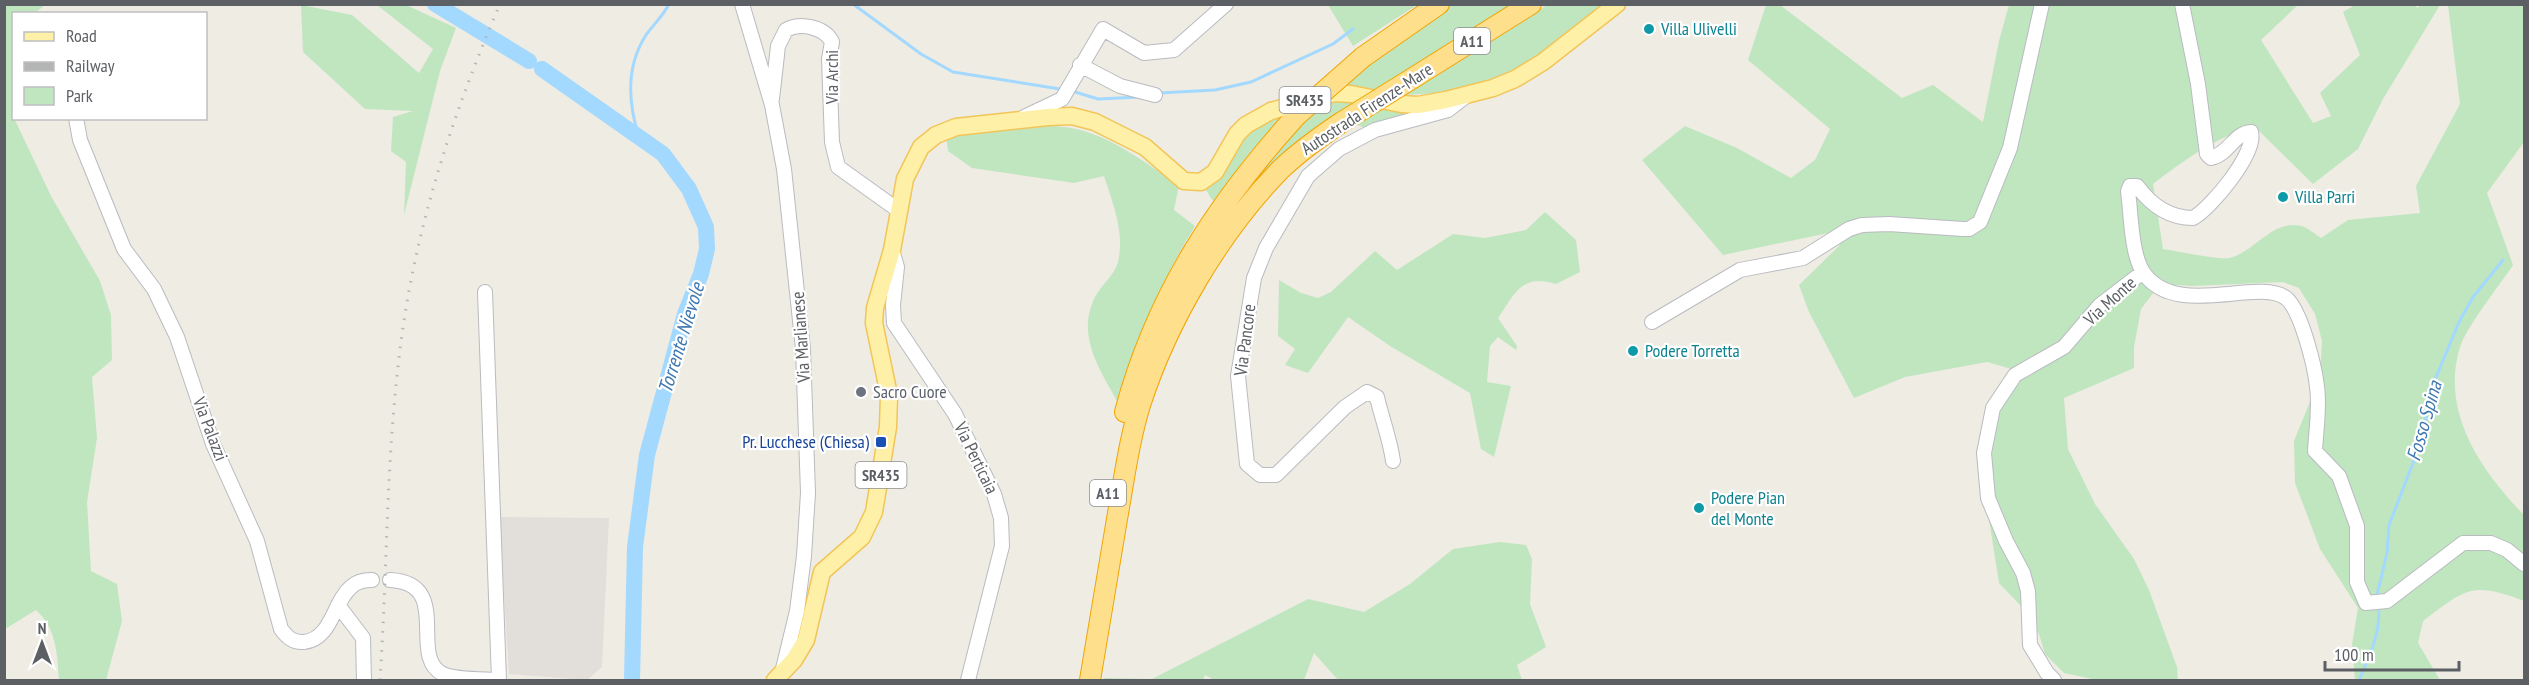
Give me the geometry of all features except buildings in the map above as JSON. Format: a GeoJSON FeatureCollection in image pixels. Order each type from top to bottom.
{"type":"FeatureCollection","features":[{"type":"Feature","properties":{"kind":"highway","name":"Autostrada Firenze-Mare"},"geometry":{"type":"LineString","coordinates":[[1076,681],[1114,457],[1146,348],[1179,274],[1210,222],[1251,166],[1296,116],[1363,57],[1439,4]]}},
{"type":"Feature","properties":{"kind":"highway","name":"Autostrada Firenze-Mare"},"geometry":{"type":"LineString","coordinates":[[1090,681],[1129,449],[1141,404],[1161,353],[1197,284],[1235,222],[1287,164],[1342,122],[1531,4]]}},
{"type":"Feature","properties":{"kind":"main road","name":"SR435"},"geometry":{"type":"LineString","coordinates":[[779,677],[795,660],[809,631],[822,572],[862,537],[874,512],[888,427],[889,395],[874,323],[875,308],[892,250],[905,179],[921,147],[936,135],[956,127],[1072,116],[1095,122],[1145,147],[1184,181],[1194,182],[1208,179],[1215,172],[1230,144],[1246,125],[1271,111],[1334,93],[1362,95],[1411,105],[1466,96],[1493,88],[1544,62],[1617,4]]}},
{"type":"Feature","properties":{"kind":"street","name":"Via Marlianese"},"geometry":{"type":"LineString","coordinates":[[742,4],[772,105],[784,169],[803,349],[808,493],[801,586],[779,677]]}},
{"type":"Feature","properties":{"kind":"street"},"geometry":{"type":"LineString","coordinates":[[1016,121],[1062,99],[1103,29],[1144,53],[1174,50],[1226,4]]}},
{"type":"Feature","properties":{"kind":"street"},"geometry":{"type":"LineString","coordinates":[[1652,322],[1740,270],[1803,258],[1849,229],[1862,225],[1889,224],[1969,229],[1980,222],[2010,148],[2042,4]]}},
{"type":"Feature","properties":{"kind":"street","name":"Via Monte"},"geometry":{"type":"LineString","coordinates":[[2054,681],[2030,645],[2028,591],[2023,573],[2006,541],[1988,498],[1984,453],[1993,408],[2015,375],[2064,346],[2100,305],[2143,272],[2134,238],[2128,191],[2130,186],[2137,186],[2147,200],[2158,209],[2193,218],[2231,181],[2250,147],[2253,138],[2251,132],[2244,132],[2218,156],[2211,158],[2207,154],[2198,84],[2182,5]]}},
{"type":"Feature","properties":{"kind":"street","name":"Via Archi"},"geometry":{"type":"LineString","coordinates":[[772,105],[781,37],[792,27],[801,26],[825,33],[832,42],[829,59],[832,142],[838,167],[898,210]]}},
{"type":"Feature","properties":{"kind":"street"},"geometry":{"type":"LineString","coordinates":[[1080,65],[1120,86],[1155,95]]}},
{"type":"Feature","properties":{"kind":"street","name":"Via Pancore"},"geometry":{"type":"LineString","coordinates":[[1393,462],[1377,397],[1367,392],[1332,419],[1276,476],[1260,475],[1247,464],[1239,376],[1254,278],[1266,248],[1308,176],[1334,154],[1375,130],[1448,110],[1466,96]]}},
{"type":"Feature","properties":{"kind":"street","name":"Via Palazzi"},"geometry":{"type":"LineString","coordinates":[[76,120],[80,140],[124,249],[154,289],[177,337],[213,444],[257,541],[279,625],[291,639],[305,642],[319,636],[353,584],[372,580]]}},
{"type":"Feature","properties":{"kind":"street","name":"Via Perticaia"},"geometry":{"type":"LineString","coordinates":[[892,250],[897,267],[892,305],[894,323],[955,414],[994,494],[1001,518],[1002,546],[968,681]]}},
{"type":"Feature","properties":{"kind":"street"},"geometry":{"type":"LineString","coordinates":[[2143,272],[2160,287],[2181,294],[2209,297],[2262,292],[2283,296],[2294,306],[2318,388],[2315,451],[2339,476],[2357,526],[2357,582],[2366,603],[2387,601],[2463,543],[2491,543],[2507,550],[2524,564]]}},
{"type":"Feature","properties":{"kind":"street"},"geometry":{"type":"LineString","coordinates":[[390,580],[408,582],[420,593],[425,605],[430,654],[438,670],[448,675],[499,681],[485,292]]}},
{"type":"Feature","properties":{"kind":"street"},"geometry":{"type":"LineString","coordinates":[[335,611],[351,621],[361,634],[364,644],[364,681]]}},
{"type":"Feature","properties":{"kind":"shaded area"},"geometry":{"type":"Polygon","coordinates":[[[499,517],[609,518],[602,667],[587,680],[509,674],[499,517]]]}},
{"type":"Feature","properties":{"kind":"green space"},"geometry":{"type":"Polygon","coordinates":[[[2412,4],[2418,8],[2420,5],[2440,5],[2383,99],[2358,149],[2313,184],[2254,126],[2227,136],[2201,150],[2153,184],[2163,249],[2216,258],[2238,255],[2281,227],[2291,225],[2303,227],[2321,238],[2348,220],[2420,213],[2416,186],[2460,104],[2448,5],[2524,5],[2524,142],[2487,193],[2513,265],[2464,338],[2455,371],[2460,417],[2468,439],[2493,479],[2524,515],[2524,601],[2492,591],[2480,590],[2460,595],[2423,621],[2418,643],[2440,680],[2355,680],[2352,645],[2358,608],[2320,549],[2295,483],[2294,441],[2320,377],[2322,341],[2315,314],[2299,288],[2283,282],[2192,286],[2160,284],[2141,309],[2134,347],[2134,368],[2064,398],[2068,449],[2095,504],[2134,559],[2149,590],[2177,667],[2178,680],[2097,680],[2064,673],[2045,654],[2039,634],[2020,605],[1999,583],[1979,455],[2015,370],[1987,362],[1905,377],[1854,398],[1809,312],[1799,285],[1840,245],[1838,231],[1723,255],[1642,160],[1685,126],[1737,148],[1791,178],[1815,160],[1830,129],[1748,60],[1766,5],[1780,5],[1902,98],[1933,85],[1983,122],[1999,41],[2009,5],[2298,5],[2261,40],[2313,123],[2331,116],[2320,93],[2360,55],[2343,12],[2355,5],[2412,4]]]}},
{"type":"Feature","properties":{"kind":"green space"},"geometry":{"type":"Polygon","coordinates":[[[4,5],[45,5],[36,12],[12,12],[12,120],[15,120],[51,196],[100,281],[111,315],[112,360],[92,377],[97,438],[87,502],[91,571],[117,584],[122,621],[106,680],[59,680],[55,642],[48,625],[36,610],[5,629],[4,5]]]}},
{"type":"Feature","properties":{"kind":"green space"},"geometry":{"type":"Polygon","coordinates":[[[301,5],[352,15],[419,73],[433,49],[377,5],[406,5],[456,28],[440,71],[404,215],[406,162],[391,151],[393,117],[413,111],[365,109],[303,52],[301,5]]]}},
{"type":"Feature","properties":{"kind":"green space"},"geometry":{"type":"Polygon","coordinates":[[[1328,5],[1417,5],[1353,46],[1328,5]]]}},
{"type":"Feature","properties":{"kind":"green space"},"geometry":{"type":"Polygon","coordinates":[[[1451,5],[1522,5],[1414,87],[1547,5],[1609,5],[1553,47],[1513,73],[1454,92],[1405,95],[1335,88],[1451,5]]]}},
{"type":"Feature","properties":{"kind":"green space"},"geometry":{"type":"Polygon","coordinates":[[[1332,99],[1426,112],[1364,128],[1341,116],[1223,229],[1215,224],[1282,117],[1251,151],[1213,201],[1206,190],[1221,174],[1239,140],[1247,132],[1269,120],[1332,99]]]}},
{"type":"Feature","properties":{"kind":"green space"},"geometry":{"type":"Polygon","coordinates":[[[1050,126],[1068,127],[1102,138],[1134,155],[1179,185],[1174,210],[1195,226],[1150,311],[1117,401],[1092,351],[1088,325],[1095,297],[1116,267],[1120,251],[1117,219],[1104,176],[1074,183],[972,168],[948,151],[946,136],[1050,126]]]}},
{"type":"Feature","properties":{"kind":"green space"},"geometry":{"type":"Polygon","coordinates":[[[1545,212],[1576,240],[1580,272],[1556,284],[1544,281],[1527,283],[1515,293],[1498,318],[1517,346],[1516,350],[1498,337],[1490,346],[1487,382],[1511,386],[1494,457],[1481,449],[1470,393],[1390,346],[1348,317],[1308,373],[1285,365],[1295,349],[1278,336],[1279,280],[1301,293],[1318,298],[1331,292],[1375,251],[1397,270],[1453,234],[1485,238],[1526,230],[1545,212]]]}},
{"type":"Feature","properties":{"kind":"green space"},"geometry":{"type":"Polygon","coordinates":[[[1500,542],[1526,545],[1532,559],[1530,604],[1546,647],[1517,665],[1522,680],[1338,680],[1314,653],[1304,680],[1214,680],[1205,675],[1203,680],[1103,680],[1104,678],[1152,679],[1308,599],[1364,612],[1410,584],[1453,549],[1500,542]]]}},
{"type":"Feature","properties":{"kind":"waterway","name":"Torrente Nievole"},"geometry":{"type":"LineString","coordinates":[[435,4],[529,61]]}},
{"type":"Feature","properties":{"kind":"waterway"},"geometry":{"type":"LineString","coordinates":[[639,137],[631,98],[632,72],[646,35],[669,4]]}},
{"type":"Feature","properties":{"kind":"waterway"},"geometry":{"type":"LineString","coordinates":[[853,4],[921,54],[953,72],[1060,89]]}},
{"type":"Feature","properties":{"kind":"waterway"},"geometry":{"type":"LineString","coordinates":[[1159,93],[1215,90],[1251,82],[1333,44],[1353,29]]}},
{"type":"Feature","properties":{"kind":"waterway","name":"Torrente Nievole"},"geometry":{"type":"LineString","coordinates":[[542,69],[663,154],[689,189],[706,227],[707,249],[701,274],[685,314],[647,455],[635,547],[632,680]]}},
{"type":"Feature","properties":{"kind":"waterway"},"geometry":{"type":"LineString","coordinates":[[1072,91],[1098,99],[1141,97]]}},
{"type":"Feature","properties":{"kind":"waterway","name":"Fosso Spina"},"geometry":{"type":"LineString","coordinates":[[2377,595],[2387,553],[2389,525],[2420,445],[2434,382],[2459,322],[2473,297],[2503,260]]}},
{"type":"Feature","properties":{"kind":"waterway","name":"Fosso Spina"},"geometry":{"type":"LineString","coordinates":[[2359,680],[2376,634],[2378,605]]}},
{"type":"Feature","properties":{"kind":"railway"},"geometry":{"type":"LineString","coordinates":[[380,680],[394,406],[412,273],[449,137],[500,4]]}},
{"type":"Feature","properties":{"kind":"place","name":"Villa Ulivelli"},"geometry":{"type":"Point","coordinates":[1649,29]}},
{"type":"Feature","properties":{"kind":"place","name":"Villa Parri"},"geometry":{"type":"Point","coordinates":[2283,197]}},
{"type":"Feature","properties":{"kind":"place","name":"Podere Torretta"},"geometry":{"type":"Point","coordinates":[1633,351]}},
{"type":"Feature","properties":{"kind":"place","name":"Sacro Cuore"},"geometry":{"type":"Point","coordinates":[861,392]}},
{"type":"Feature","properties":{"kind":"place","name":"Pr. Lucchese (Chiesa)"},"geometry":{"type":"Point","coordinates":[881,442]}},
{"type":"Feature","properties":{"kind":"place","name":"Podere Pian del Monte"},"geometry":{"type":"Point","coordinates":[1699,508]}}]}
